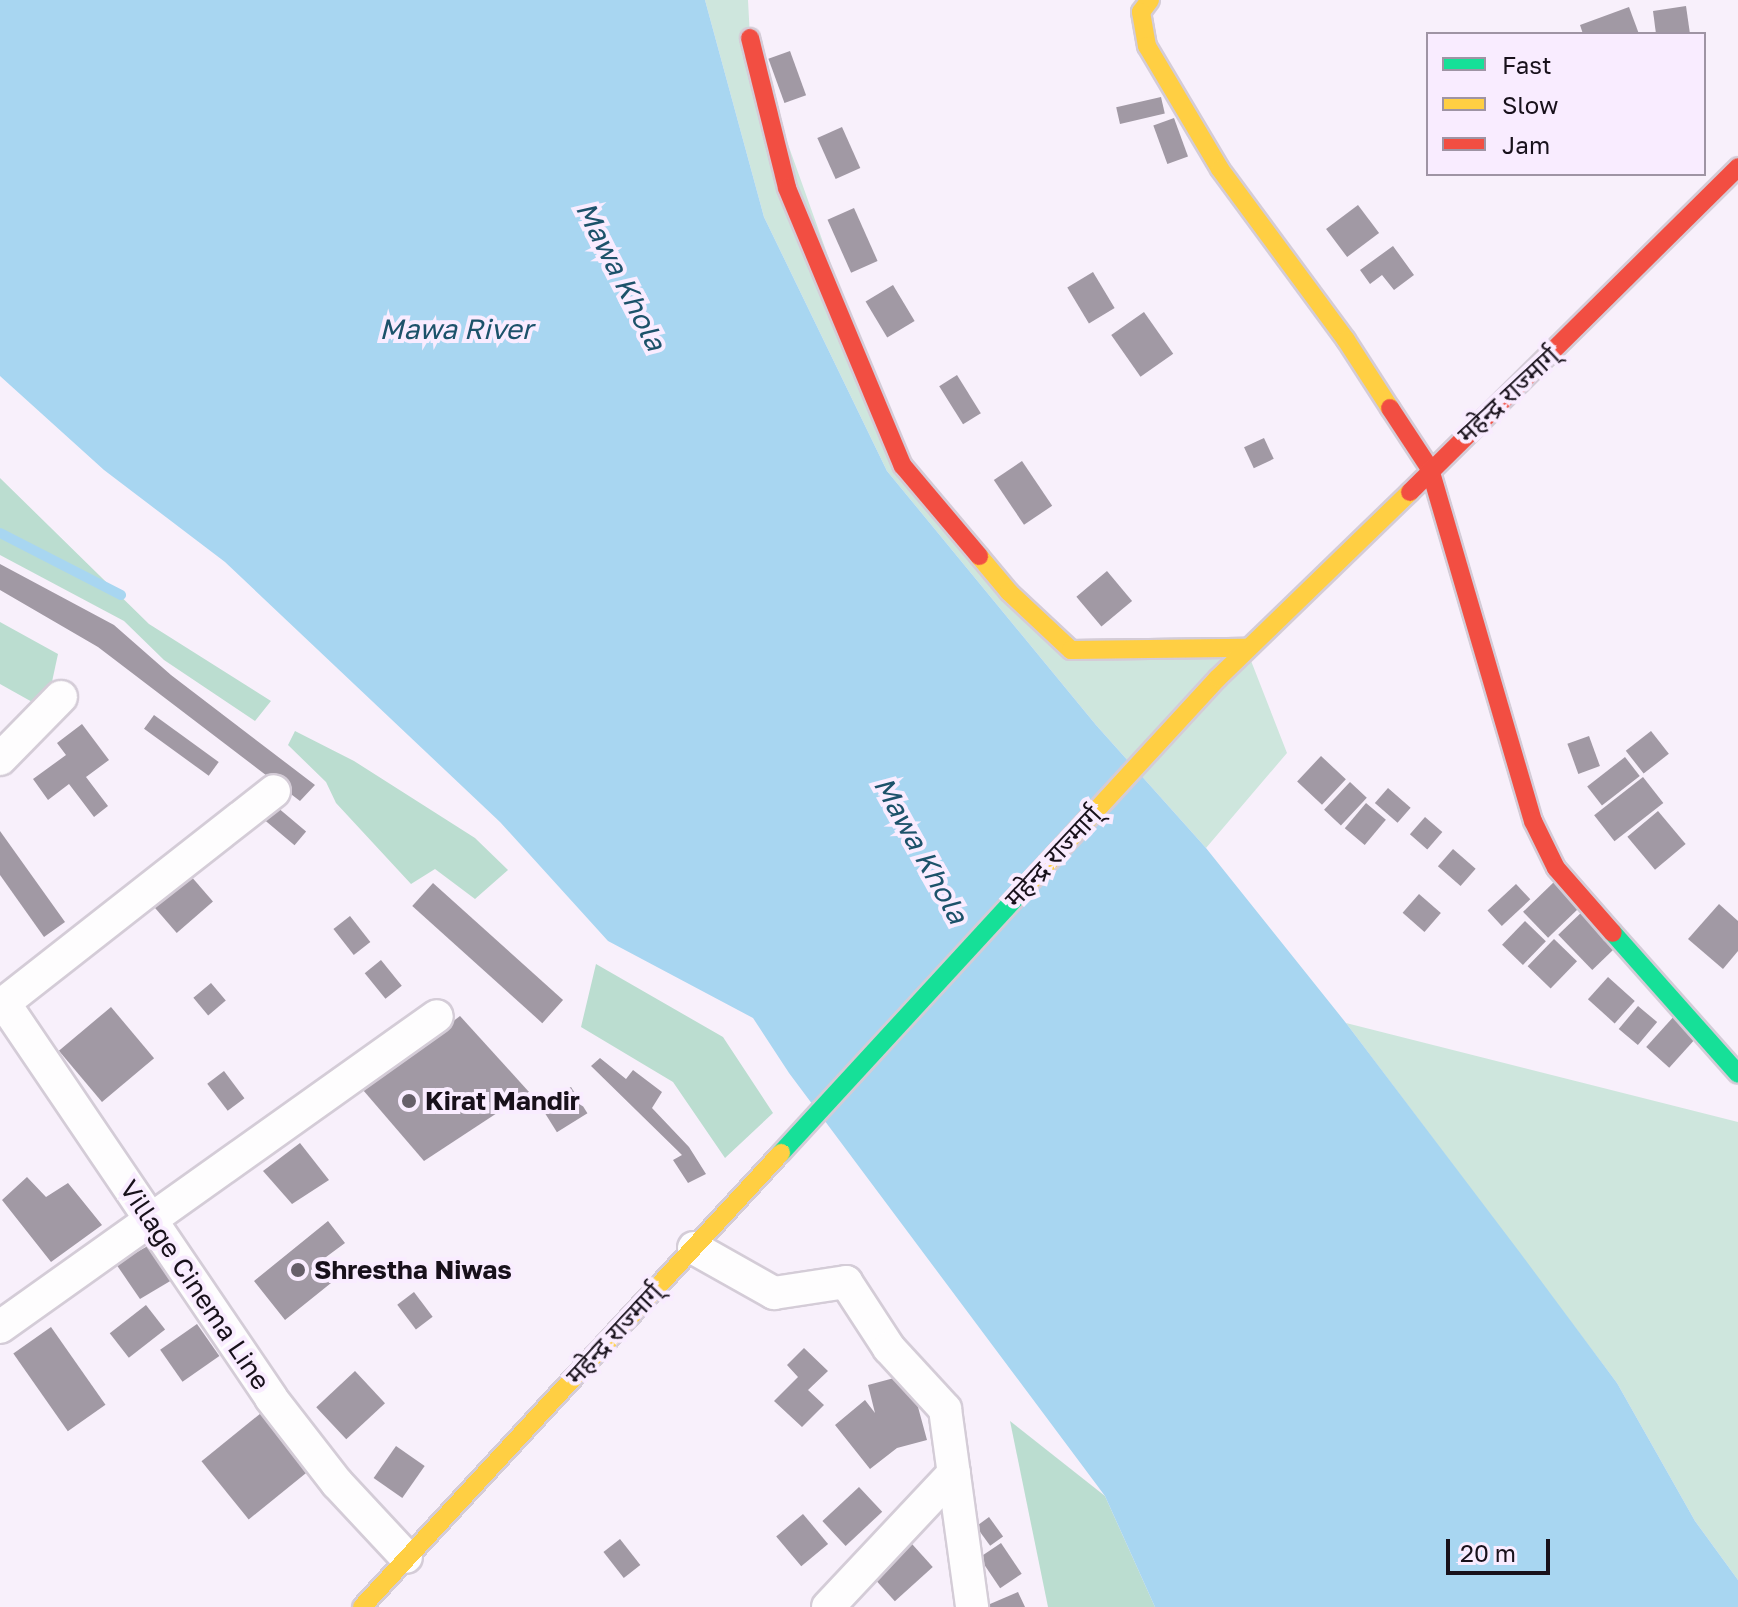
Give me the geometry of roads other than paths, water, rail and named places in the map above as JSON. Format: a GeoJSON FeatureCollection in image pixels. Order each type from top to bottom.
{"type":"FeatureCollection","features":[{"type":"Feature","properties":{"kind":"main road"},"geometry":{"type":"LineString","coordinates":[[1150,0],[1141,12],[1147,46],[1220,169],[1346,340],[1430,469],[1512,755],[1533,821],[1556,868],[1738,1074]]}},
{"type":"Feature","properties":{"kind":"main road"},"geometry":{"type":"LineString","coordinates":[[750,38],[787,188],[903,466],[1009,592],[1071,650],[1246,648]]}},
{"type":"Feature","properties":{"kind":"main road","name":"महेन्द्र राज्मार्ग्"},"geometry":{"type":"LineString","coordinates":[[362,1607],[1246,648],[1582,325],[1738,167]]}},
{"type":"Feature","properties":{"kind":"street"},"geometry":{"type":"LineString","coordinates":[[0,759],[61,697]]}},
{"type":"Feature","properties":{"kind":"street"},"geometry":{"type":"LineString","coordinates":[[2,1004],[274,791]]}},
{"type":"Feature","properties":{"kind":"street","name":"Village Cinema Line"},"geometry":{"type":"LineString","coordinates":[[2,1004],[271,1398],[337,1483],[406,1557]]}},
{"type":"Feature","properties":{"kind":"street"},"geometry":{"type":"LineString","coordinates":[[0,1327],[437,1016]]}},
{"type":"Feature","properties":{"kind":"street"},"geometry":{"type":"LineString","coordinates":[[702,1240],[774,1293],[846,1282],[889,1348],[945,1409],[972,1607]]}},
{"type":"Feature","properties":{"kind":"street"},"geometry":{"type":"LineString","coordinates":[[828,1607],[954,1473]]}},
{"type":"Feature","properties":{"kind":"water","name":"Mawa River"},"geometry":{"type":"Polygon","coordinates":[[[0,0],[705,0],[764,217],[887,471],[1096,725],[1206,848],[1346,1023],[1521,1254],[1617,1383],[1695,1521],[1738,1580],[1738,1607],[1155,1607],[1105,1496],[789,1073],[753,1018],[608,941],[500,822],[225,562],[104,470],[0,376],[0,0]]]}},
{"type":"Feature","properties":{"kind":"waterway"},"geometry":{"type":"LineString","coordinates":[[0,533],[121,595]]}},
{"type":"Feature","properties":{"kind":"place","name":"Kirat Mandir"},"geometry":{"type":"Point","coordinates":[409,1101]}},
{"type":"Feature","properties":{"kind":"place","name":"Shrestha Niwas"},"geometry":{"type":"Point","coordinates":[298,1270]}},
{"type":"Feature","properties":{"kind":"water label","name":"Mawa Khola"},"geometry":{"type":"Point","coordinates":[621,276]}},
{"type":"Feature","properties":{"kind":"water label","name":"Mawa Khola"},"geometry":{"type":"Point","coordinates":[921,850]}}]}
